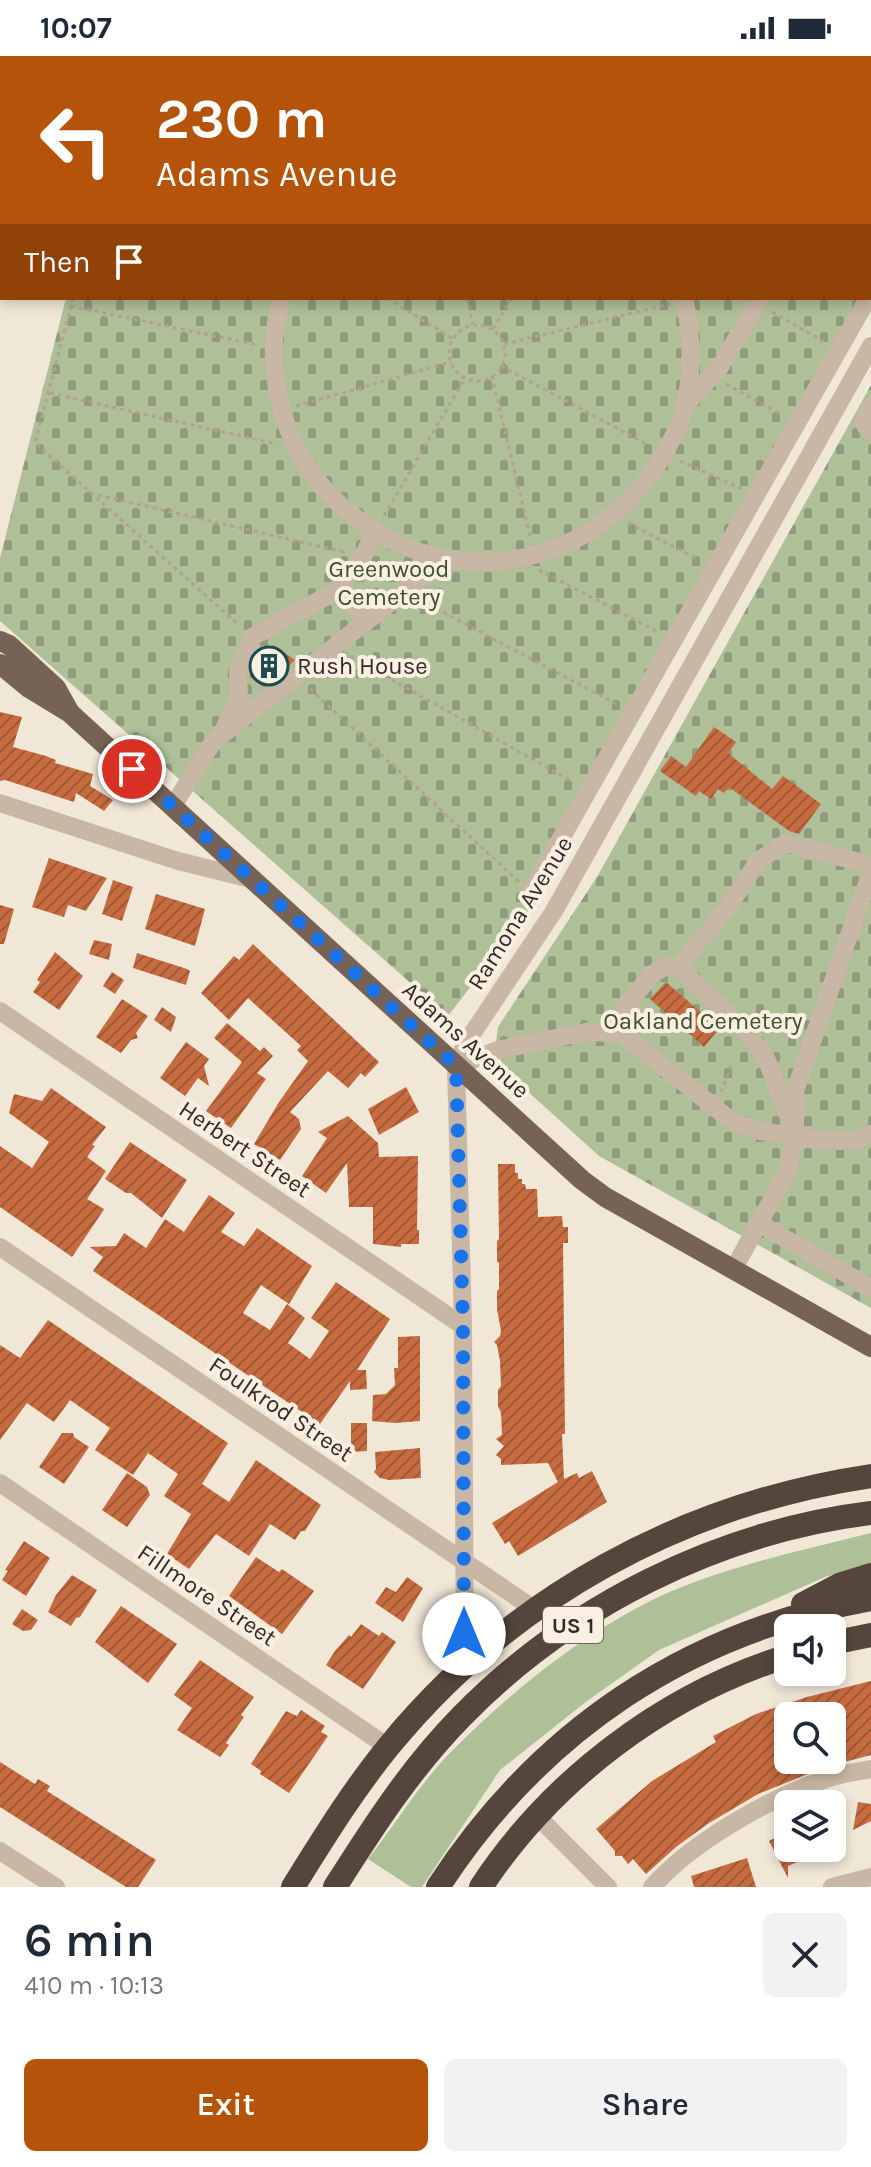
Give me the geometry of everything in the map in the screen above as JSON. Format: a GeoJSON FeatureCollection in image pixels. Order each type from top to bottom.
{"type":"FeatureCollection","features":[{"type":"Feature","properties":{"kind":"highway","name":"US 1"},"geometry":{"type":"LineString","coordinates":[[295,1884],[388,1747],[465,1665],[534,1609],[611,1561],[697,1521],[787,1492],[871,1476]]}},
{"type":"Feature","properties":{"kind":"highway","name":"US 1"},"geometry":{"type":"LineString","coordinates":[[335,1887],[401,1787],[462,1716],[525,1660],[575,1624],[628,1592],[710,1554],[795,1527],[871,1513]]}},
{"type":"Feature","properties":{"kind":"highway"},"geometry":{"type":"LineString","coordinates":[[438,1887],[470,1839],[507,1796],[579,1728],[669,1668],[766,1624],[839,1585],[871,1575]]}},
{"type":"Feature","properties":{"kind":"highway"},"geometry":{"type":"LineString","coordinates":[[766,1624],[871,1599]]}},
{"type":"Feature","properties":{"kind":"highway"},"geometry":{"type":"LineString","coordinates":[[846,1640],[871,1635]]}},
{"type":"Feature","properties":{"kind":"highway"},"geometry":{"type":"LineString","coordinates":[[481,1887],[537,1816],[603,1755],[666,1711],[731,1677],[774,1661]]}},
{"type":"Feature","properties":{"kind":"main road","name":"Adams Avenue"},"geometry":{"type":"LineString","coordinates":[[0,641],[9,645],[56,688],[70,713]]}},
{"type":"Feature","properties":{"kind":"main road","name":"Adams Avenue"},"geometry":{"type":"LineString","coordinates":[[0,664],[29,688],[70,713],[592,1189],[871,1347]]}},
{"type":"Feature","properties":{"kind":"street"},"geometry":{"type":"LineString","coordinates":[[282,300],[273,349],[275,380],[281,411],[296,448],[315,479],[340,507],[375,532],[407,548],[446,559],[482,562],[526,557],[576,539],[614,516],[644,486],[677,429],[684,408],[690,375],[691,342],[685,300]]}},
{"type":"Feature","properties":{"kind":"street"},"geometry":{"type":"LineString","coordinates":[[530,893],[867,300]]}},
{"type":"Feature","properties":{"kind":"street"},"geometry":{"type":"LineString","coordinates":[[684,408],[712,376],[759,301]]}},
{"type":"Feature","properties":{"kind":"street","name":"Ramona Avenue"},"geometry":{"type":"LineString","coordinates":[[465,1665],[463,1326],[456,1066],[466,1043],[554,911],[871,346]]}},
{"type":"Feature","properties":{"kind":"street"},"geometry":{"type":"LineString","coordinates":[[871,406],[864,420],[871,431]]}},
{"type":"Feature","properties":{"kind":"street"},"geometry":{"type":"LineString","coordinates":[[221,735],[239,697],[238,672],[252,637],[336,591],[363,556],[375,532]]}},
{"type":"Feature","properties":{"kind":"street"},"geometry":{"type":"LineString","coordinates":[[173,806],[213,742],[446,559]]}},
{"type":"Feature","properties":{"kind":"street"},"geometry":{"type":"LineString","coordinates":[[336,591],[368,619]]}},
{"type":"Feature","properties":{"kind":"street"},"geometry":{"type":"LineString","coordinates":[[0,803],[178,861],[251,879]]}},
{"type":"Feature","properties":{"kind":"street"},"geometry":{"type":"LineString","coordinates":[[678,967],[726,910],[759,860],[786,843],[871,865]]}},
{"type":"Feature","properties":{"kind":"street"},"geometry":{"type":"LineString","coordinates":[[733,1270],[787,1172],[795,1136],[795,1091],[871,872]]}},
{"type":"Feature","properties":{"kind":"street"},"geometry":{"type":"LineString","coordinates":[[621,1033],[625,1007],[652,974],[665,967],[678,967],[745,1030],[766,1058],[795,1136]]}},
{"type":"Feature","properties":{"kind":"street","name":"Herbert Street"},"geometry":{"type":"LineString","coordinates":[[0,1011],[463,1326]]}},
{"type":"Feature","properties":{"kind":"street"},"geometry":{"type":"LineString","coordinates":[[456,1066],[480,1056],[586,1032],[621,1033],[733,1122],[760,1131],[826,1141],[854,1141],[871,1134]]}},
{"type":"Feature","properties":{"kind":"street"},"geometry":{"type":"LineString","coordinates":[[760,1224],[871,1288]]}},
{"type":"Feature","properties":{"kind":"street","name":"Foulkrod Street"},"geometry":{"type":"LineString","coordinates":[[0,1247],[534,1609]]}},
{"type":"Feature","properties":{"kind":"street","name":"Fillmore Street"},"geometry":{"type":"LineString","coordinates":[[0,1483],[388,1747]]}},
{"type":"Feature","properties":{"kind":"street"},"geometry":{"type":"LineString","coordinates":[[652,1887],[704,1842],[774,1799],[825,1779],[871,1769]]}},
{"type":"Feature","properties":{"kind":"street"},"geometry":{"type":"LineString","coordinates":[[537,1816],[608,1887]]}},
{"type":"Feature","properties":{"kind":"street"},"geometry":{"type":"LineString","coordinates":[[0,1851],[56,1887]]}},
{"type":"Feature","properties":{"kind":"street"},"geometry":{"type":"LineString","coordinates":[[832,1887],[871,1877]]}},
{"type":"Feature","properties":{"kind":"path"},"geometry":{"type":"LineString","coordinates":[[72,300],[35,443],[252,637]]}},
{"type":"Feature","properties":{"kind":"path"},"geometry":{"type":"LineString","coordinates":[[390,300],[453,339]]}},
{"type":"Feature","properties":{"kind":"path"},"geometry":{"type":"LineString","coordinates":[[467,300],[473,324]]}},
{"type":"Feature","properties":{"kind":"path"},"geometry":{"type":"LineString","coordinates":[[493,330],[511,300]]}},
{"type":"Feature","properties":{"kind":"path"},"geometry":{"type":"LineString","coordinates":[[504,344],[681,300]]}},
{"type":"Feature","properties":{"kind":"path"},"geometry":{"type":"LineString","coordinates":[[759,301],[839,350]]}},
{"type":"Feature","properties":{"kind":"path"},"geometry":{"type":"LineString","coordinates":[[71,306],[273,349]]}},
{"type":"Feature","properties":{"kind":"path"},"geometry":{"type":"LineString","coordinates":[[473,324],[493,330],[504,344],[505,353],[501,366],[492,376],[474,381],[458,373],[451,362],[450,348],[459,332],[473,324]]}},
{"type":"Feature","properties":{"kind":"path"},"geometry":{"type":"LineString","coordinates":[[281,411],[451,362]]}},
{"type":"Feature","properties":{"kind":"path"},"geometry":{"type":"LineString","coordinates":[[501,366],[664,454],[757,495]]}},
{"type":"Feature","properties":{"kind":"path"},"geometry":{"type":"LineString","coordinates":[[492,376],[526,557],[674,641]]}},
{"type":"Feature","properties":{"kind":"path"},"geometry":{"type":"LineString","coordinates":[[712,376],[797,423]]}},
{"type":"Feature","properties":{"kind":"path"},"geometry":{"type":"LineString","coordinates":[[375,532],[465,378]]}},
{"type":"Feature","properties":{"kind":"path"},"geometry":{"type":"LineString","coordinates":[[49,392],[296,448]]}},
{"type":"Feature","properties":{"kind":"path"},"geometry":{"type":"LineString","coordinates":[[94,494],[363,556]]}},
{"type":"Feature","properties":{"kind":"path"},"geometry":{"type":"LineString","coordinates":[[614,516],[715,569]]}},
{"type":"Feature","properties":{"kind":"path"},"geometry":{"type":"LineString","coordinates":[[404,591],[633,714]]}},
{"type":"Feature","properties":{"kind":"path"},"geometry":{"type":"LineString","coordinates":[[333,646],[589,791]]}},
{"type":"Feature","properties":{"kind":"path"},"geometry":{"type":"LineString","coordinates":[[296,676],[530,893]]}},
{"type":"Feature","properties":{"kind":"path"},"geometry":{"type":"LineString","coordinates":[[713,1105],[723,1090],[731,1066]]}},
{"type":"Feature","properties":{"kind":"green space","name":"Greenwood Cemetery"},"geometry":{"type":"Polygon","coordinates":[[[65,300],[871,300],[535,903],[448,1016],[0,621],[0,558],[65,300]]]}},
{"type":"Feature","properties":{"kind":"green space","name":"Oakland Cemetery"},"geometry":{"type":"Polygon","coordinates":[[[871,385],[871,1308],[599,1156],[503,1069],[496,1042],[498,1027],[597,877],[871,385]]]}},
{"type":"Feature","properties":{"kind":"green space"},"geometry":{"type":"Polygon","coordinates":[[[871,1533],[871,1564],[825,1577],[659,1650],[587,1701],[500,1770],[422,1887],[411,1887],[368,1859],[446,1757],[523,1686],[581,1642],[642,1605],[696,1581],[770,1558],[871,1533]]]}},
{"type":"Feature","properties":{"kind":"building","name":"Rush House"},"geometry":{"type":"Polygon","coordinates":[[[273,645],[295,660],[264,687],[250,674],[259,652],[266,656],[273,645]]]}},
{"type":"Feature","properties":{"kind":"building"},"geometry":{"type":"Polygon","coordinates":[[[0,712],[22,717],[13,747],[93,774],[90,786],[113,800],[104,811],[76,793],[74,802],[0,781],[0,712]]]}},
{"type":"Feature","properties":{"kind":"building"},"geometry":{"type":"Polygon","coordinates":[[[714,727],[736,742],[728,753],[772,789],[783,776],[821,804],[799,834],[789,831],[729,787],[724,793],[718,789],[711,799],[699,791],[696,796],[660,771],[671,756],[686,767],[714,727]]]}},
{"type":"Feature","properties":{"kind":"building"},"geometry":{"type":"Polygon","coordinates":[[[49,858],[107,878],[86,911],[68,905],[64,917],[32,907],[49,858]]]}},
{"type":"Feature","properties":{"kind":"building"},"geometry":{"type":"Polygon","coordinates":[[[113,880],[133,887],[122,921],[102,914],[113,880]]]}},
{"type":"Feature","properties":{"kind":"building"},"geometry":{"type":"Polygon","coordinates":[[[156,894],[205,909],[195,946],[145,929],[156,894]]]}},
{"type":"Feature","properties":{"kind":"building"},"geometry":{"type":"Polygon","coordinates":[[[0,905],[14,909],[4,944],[0,944],[0,905]]]}},
{"type":"Feature","properties":{"kind":"building"},"geometry":{"type":"Polygon","coordinates":[[[94,940],[112,944],[109,960],[89,954],[94,940]]]}},
{"type":"Feature","properties":{"kind":"building"},"geometry":{"type":"Polygon","coordinates":[[[253,944],[379,1062],[365,1077],[361,1073],[348,1088],[328,1071],[290,1112],[299,1119],[301,1129],[280,1160],[254,1144],[308,1061],[297,1050],[301,1046],[248,998],[229,1020],[201,993],[234,956],[239,960],[253,944]]]}},
{"type":"Feature","properties":{"kind":"building"},"geometry":{"type":"Polygon","coordinates":[[[55,952],[83,976],[59,1010],[33,992],[55,952]]]}},
{"type":"Feature","properties":{"kind":"building"},"geometry":{"type":"Polygon","coordinates":[[[137,953],[187,969],[190,971],[186,985],[133,968],[137,953]]]}},
{"type":"Feature","properties":{"kind":"building"},"geometry":{"type":"Polygon","coordinates":[[[112,972],[124,980],[115,994],[103,986],[112,972]]]}},
{"type":"Feature","properties":{"kind":"building"},"geometry":{"type":"Polygon","coordinates":[[[666,982],[705,1016],[709,1012],[722,1025],[704,1047],[650,999],[666,982]]]}},
{"type":"Feature","properties":{"kind":"building"},"geometry":{"type":"Polygon","coordinates":[[[122,999],[148,1016],[136,1033],[138,1038],[131,1040],[121,1053],[96,1037],[122,999]]]}},
{"type":"Feature","properties":{"kind":"building"},"geometry":{"type":"Polygon","coordinates":[[[162,1007],[176,1017],[171,1032],[154,1020],[162,1007]]]}},
{"type":"Feature","properties":{"kind":"building"},"geometry":{"type":"Polygon","coordinates":[[[227,1023],[260,1051],[264,1047],[273,1056],[257,1073],[266,1079],[231,1128],[206,1111],[242,1062],[214,1038],[227,1023]]]}},
{"type":"Feature","properties":{"kind":"building"},"geometry":{"type":"Polygon","coordinates":[[[186,1042],[209,1059],[204,1066],[209,1086],[198,1078],[185,1096],[160,1078],[186,1042]]]}},
{"type":"Feature","properties":{"kind":"building"},"geometry":{"type":"Polygon","coordinates":[[[406,1087],[419,1112],[379,1135],[368,1109],[406,1087]]]}},
{"type":"Feature","properties":{"kind":"building"},"geometry":{"type":"Polygon","coordinates":[[[51,1088],[106,1127],[87,1157],[106,1171],[87,1199],[104,1209],[72,1257],[0,1207],[0,1146],[32,1168],[49,1142],[9,1113],[14,1094],[42,1101],[51,1088]]]}},
{"type":"Feature","properties":{"kind":"building"},"geometry":{"type":"Polygon","coordinates":[[[348,1116],[378,1143],[379,1157],[418,1156],[419,1244],[401,1244],[401,1247],[373,1244],[373,1207],[349,1207],[347,1163],[326,1193],[302,1176],[327,1138],[318,1132],[348,1116]]]}},
{"type":"Feature","properties":{"kind":"building"},"geometry":{"type":"Polygon","coordinates":[[[130,1142],[187,1180],[162,1218],[131,1193],[105,1179],[130,1142]]]}},
{"type":"Feature","properties":{"kind":"building"},"geometry":{"type":"Polygon","coordinates":[[[498,1164],[515,1164],[515,1173],[518,1173],[518,1179],[522,1179],[526,1189],[537,1189],[538,1217],[562,1216],[563,1227],[568,1227],[568,1243],[563,1243],[564,1479],[577,1473],[579,1478],[592,1471],[607,1502],[518,1556],[509,1541],[505,1544],[492,1523],[558,1482],[548,1463],[501,1465],[501,1459],[496,1455],[504,1446],[496,1439],[502,1435],[498,1406],[500,1361],[494,1342],[501,1331],[497,1309],[498,1164]]]}},
{"type":"Feature","properties":{"kind":"building"},"geometry":{"type":"Polygon","coordinates":[[[209,1195],[235,1213],[221,1232],[244,1246],[257,1228],[312,1266],[289,1304],[261,1285],[243,1313],[270,1330],[287,1304],[305,1318],[288,1343],[310,1359],[329,1331],[311,1318],[336,1282],[390,1319],[357,1370],[366,1370],[367,1389],[350,1390],[350,1381],[320,1424],[93,1271],[103,1257],[90,1247],[116,1246],[124,1233],[146,1248],[165,1219],[184,1232],[209,1195]]]}},
{"type":"Feature","properties":{"kind":"building"},"geometry":{"type":"Polygon","coordinates":[[[48,1320],[228,1443],[202,1484],[229,1502],[256,1460],[321,1505],[305,1531],[301,1531],[295,1540],[270,1524],[249,1556],[216,1534],[189,1569],[167,1554],[191,1514],[164,1496],[178,1474],[148,1453],[133,1475],[95,1450],[110,1428],[70,1400],[54,1422],[27,1403],[0,1440],[0,1345],[20,1358],[48,1320]]]}},
{"type":"Feature","properties":{"kind":"building"},"geometry":{"type":"Polygon","coordinates":[[[420,1336],[420,1421],[372,1421],[373,1395],[386,1394],[395,1385],[398,1337],[420,1336]]]}},
{"type":"Feature","properties":{"kind":"building"},"geometry":{"type":"Polygon","coordinates":[[[351,1423],[367,1423],[367,1451],[351,1452],[351,1423]]]}},
{"type":"Feature","properties":{"kind":"building"},"geometry":{"type":"Polygon","coordinates":[[[62,1433],[73,1433],[89,1447],[64,1484],[39,1467],[62,1433]]]}},
{"type":"Feature","properties":{"kind":"building"},"geometry":{"type":"Polygon","coordinates":[[[420,1448],[421,1478],[389,1480],[380,1478],[374,1472],[375,1452],[420,1448]]]}},
{"type":"Feature","properties":{"kind":"building"},"geometry":{"type":"Polygon","coordinates":[[[127,1473],[147,1487],[150,1495],[127,1527],[102,1510],[127,1473]]]}},
{"type":"Feature","properties":{"kind":"building"},"geometry":{"type":"Polygon","coordinates":[[[24,1541],[50,1558],[26,1596],[2,1580],[24,1541]]]}},
{"type":"Feature","properties":{"kind":"building"},"geometry":{"type":"Polygon","coordinates":[[[256,1557],[279,1572],[282,1569],[314,1591],[282,1634],[229,1596],[256,1557]]]}},
{"type":"Feature","properties":{"kind":"building"},"geometry":{"type":"Polygon","coordinates":[[[72,1575],[97,1590],[71,1626],[48,1612],[56,1595],[72,1575]]]}},
{"type":"Feature","properties":{"kind":"building"},"geometry":{"type":"Polygon","coordinates":[[[407,1577],[423,1588],[403,1622],[375,1603],[386,1587],[396,1592],[407,1577]]]}},
{"type":"Feature","properties":{"kind":"building"},"geometry":{"type":"Polygon","coordinates":[[[121,1606],[177,1644],[148,1683],[95,1642],[121,1606]]]}},
{"type":"Feature","properties":{"kind":"building"},"geometry":{"type":"Polygon","coordinates":[[[22,1609],[38,1620],[31,1630],[23,1631],[12,1624],[22,1609]]]}},
{"type":"Feature","properties":{"kind":"building"},"geometry":{"type":"Polygon","coordinates":[[[361,1624],[379,1636],[382,1632],[396,1642],[363,1689],[326,1665],[361,1624]]]}},
{"type":"Feature","properties":{"kind":"building"},"geometry":{"type":"Polygon","coordinates":[[[200,1660],[254,1697],[241,1715],[244,1717],[220,1757],[177,1730],[192,1708],[174,1695],[200,1660]]]}},
{"type":"Feature","properties":{"kind":"building"},"geometry":{"type":"Polygon","coordinates":[[[871,1681],[871,1755],[846,1762],[846,1702],[792,1702],[871,1681]]]}},
{"type":"Feature","properties":{"kind":"building"},"geometry":{"type":"Polygon","coordinates":[[[774,1708],[774,1774],[808,1774],[758,1794],[709,1823],[646,1874],[633,1859],[628,1864],[622,1856],[615,1856],[615,1851],[596,1829],[652,1781],[716,1742],[713,1736],[774,1708]]]}},
{"type":"Feature","properties":{"kind":"building"},"geometry":{"type":"Polygon","coordinates":[[[301,1710],[325,1726],[321,1732],[328,1736],[289,1793],[260,1774],[261,1771],[251,1764],[286,1711],[297,1716],[301,1710]]]}},
{"type":"Feature","properties":{"kind":"building"},"geometry":{"type":"Polygon","coordinates":[[[0,1762],[35,1784],[38,1779],[50,1786],[47,1791],[156,1860],[138,1887],[126,1887],[0,1807],[0,1762]]]}},
{"type":"Feature","properties":{"kind":"building"},"geometry":{"type":"Polygon","coordinates":[[[858,1802],[871,1804],[871,1821],[853,1830],[858,1802]]]}},
{"type":"Feature","properties":{"kind":"building"},"geometry":{"type":"Polygon","coordinates":[[[747,1858],[756,1887],[694,1887],[691,1876],[747,1858]]]}},
{"type":"Feature","properties":{"kind":"building"},"geometry":{"type":"Polygon","coordinates":[[[780,1862],[797,1862],[788,1866],[788,1878],[780,1862]]]}},
{"type":"Feature","properties":{"kind":"place","name":"Rush House"},"geometry":{"type":"Point","coordinates":[269,666]}},
{"type":"Feature","properties":{"kind":"route"},"geometry":{"type":"LineString","coordinates":[[132,769],[456,1066],[463,1326],[464,1634]]}}]}
